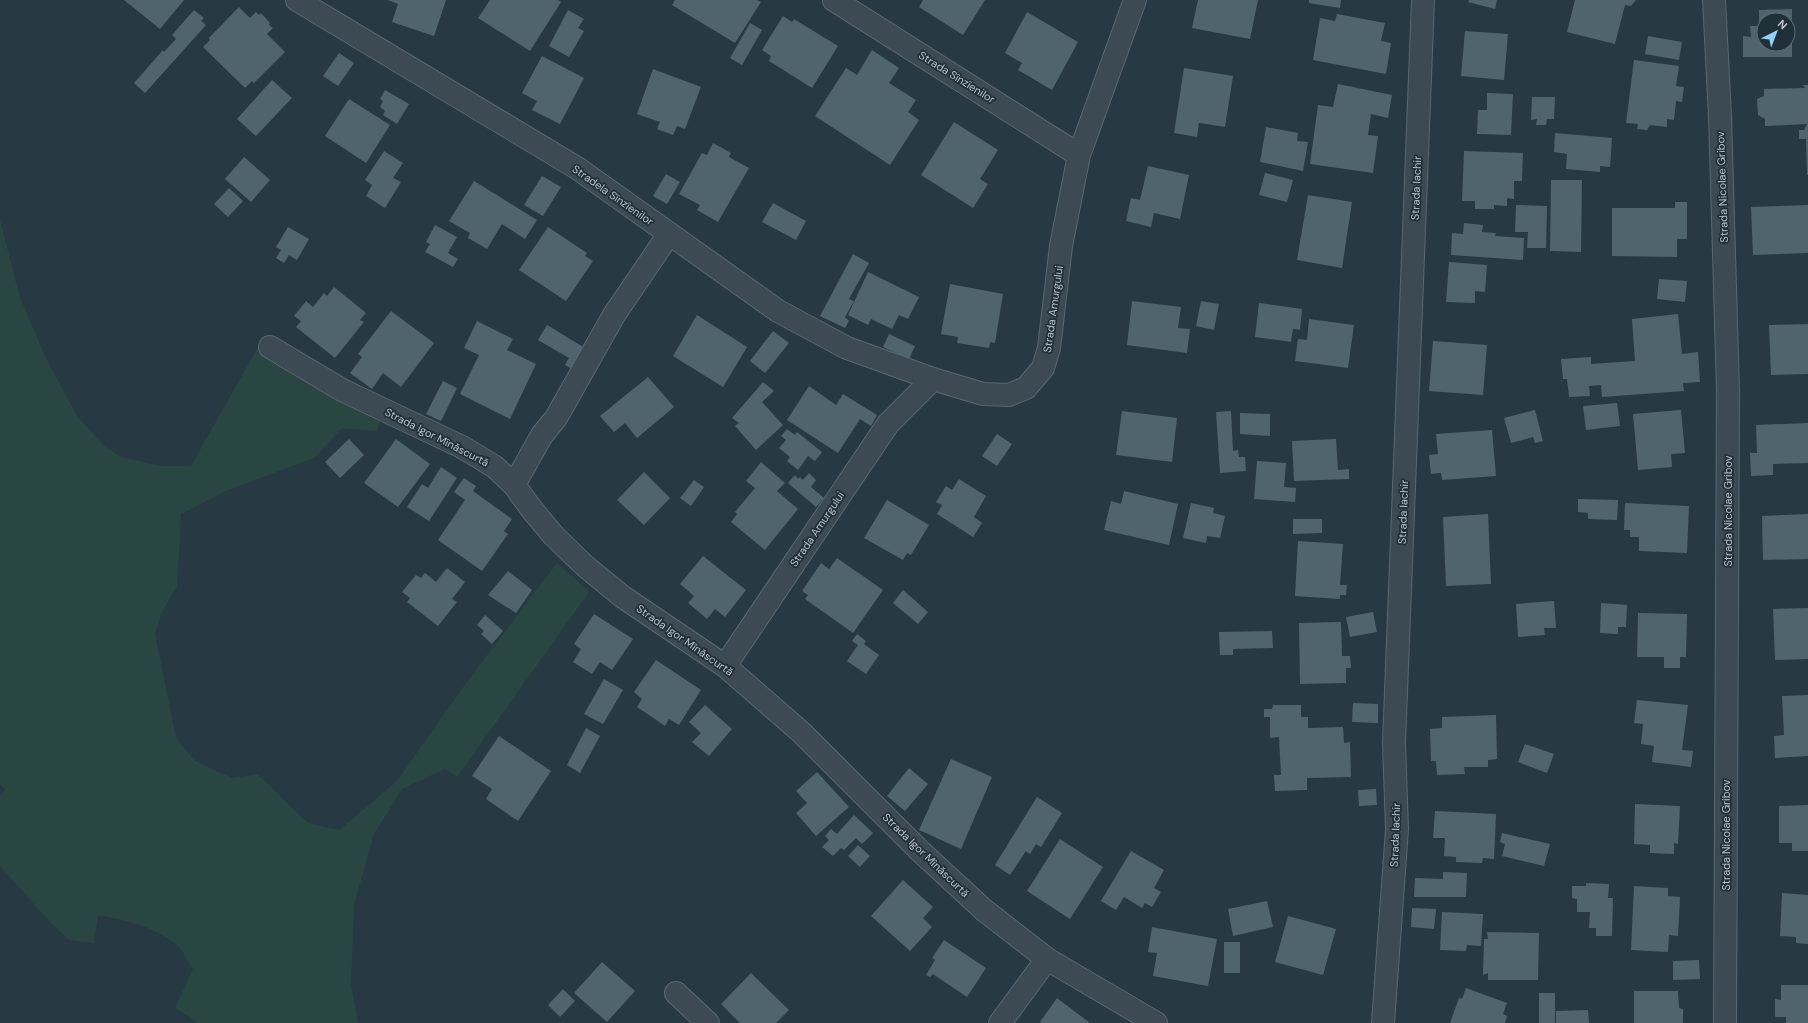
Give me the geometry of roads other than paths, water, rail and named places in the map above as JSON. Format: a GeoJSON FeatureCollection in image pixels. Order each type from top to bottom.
{"type":"FeatureCollection","features":[{"type":"Feature","properties":{"kind":"street","name":"Stradela Sînzîenilor"},"geometry":{"type":"LineString","coordinates":[[297,0],[577,168],[778,311],[847,348],[933,379]]}},
{"type":"Feature","properties":{"kind":"street","name":"Strada Sînzîenilor"},"geometry":{"type":"LineString","coordinates":[[834,0],[1079,155]]}},
{"type":"Feature","properties":{"kind":"street","name":"Strada Amurgului"},"geometry":{"type":"LineString","coordinates":[[725,666],[888,424],[907,403],[933,379],[983,394],[1009,395],[1026,388],[1042,368],[1049,348],[1061,246],[1079,155],[1135,0]]}},
{"type":"Feature","properties":{"kind":"street","name":"Strada Iachir"},"geometry":{"type":"LineString","coordinates":[[1383,1023],[1397,829],[1394,743],[1423,0]]}},
{"type":"Feature","properties":{"kind":"street","name":"Strada Nicolae Gribov"},"geometry":{"type":"LineString","coordinates":[[1714,0],[1721,123],[1728,391],[1725,1023]]}},
{"type":"Feature","properties":{"kind":"street"},"geometry":{"type":"LineString","coordinates":[[514,484],[542,435],[556,418],[614,315],[669,234]]}},
{"type":"Feature","properties":{"kind":"street","name":"Strada Igor Mînăscurtă"},"geometry":{"type":"LineString","coordinates":[[270,347],[342,390],[462,447],[495,467],[514,484],[533,511],[554,536],[585,566],[623,597],[725,666],[802,733],[920,851],[984,910],[1047,959],[1156,1023]]}},
{"type":"Feature","properties":{"kind":"street"},"geometry":{"type":"LineString","coordinates":[[1000,1023],[1047,959]]}},
{"type":"Feature","properties":{"kind":"street"},"geometry":{"type":"LineString","coordinates":[[676,993],[708,1023]]}}]}
